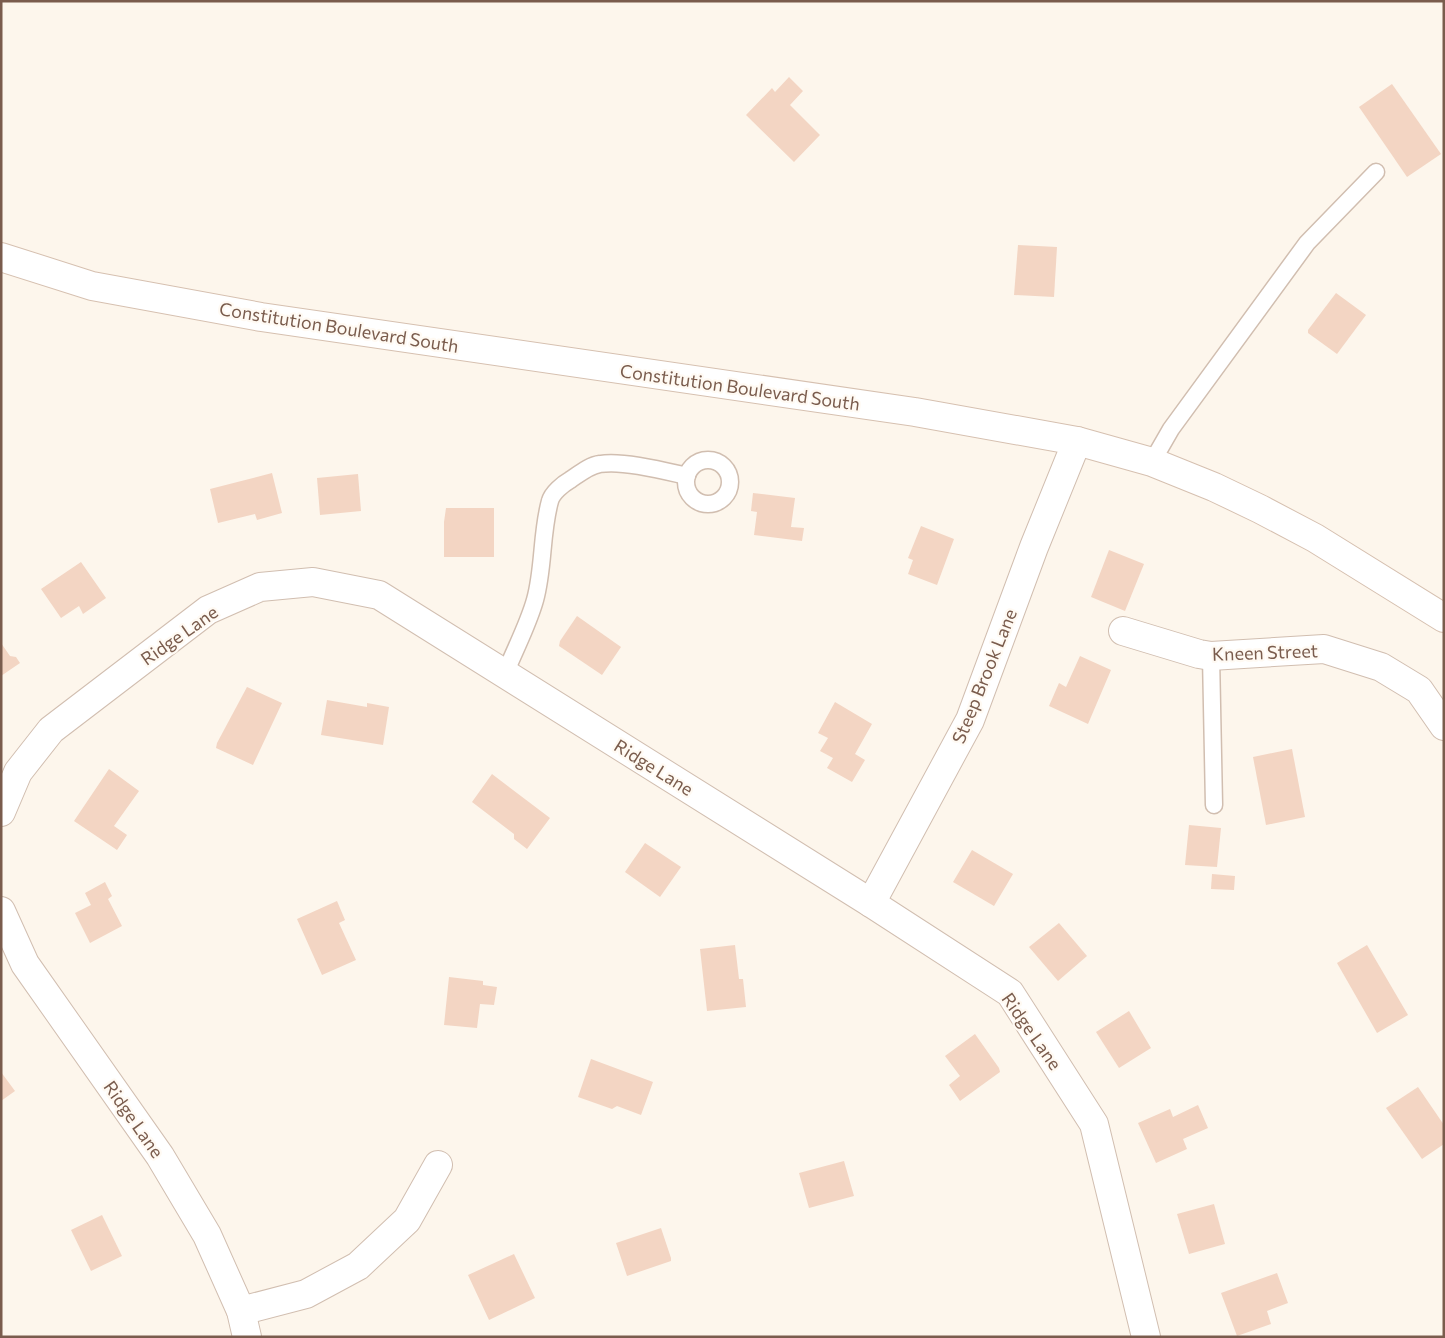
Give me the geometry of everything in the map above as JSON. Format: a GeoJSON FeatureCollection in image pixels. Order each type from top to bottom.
{"type":"FeatureCollection","features":[{"type":"Feature","properties":{"kind":"street","name":"Constitution Boulevard South"},"geometry":{"type":"LineString","coordinates":[[1,257],[92,286],[261,317],[915,412],[1077,441],[1152,462],[1214,487],[1308,534],[1444,618]]}},
{"type":"Feature","properties":{"kind":"street","name":"Steep Brook Lane"},"geometry":{"type":"LineString","coordinates":[[871,903],[970,720],[1034,547],[1077,441]]}},
{"type":"Feature","properties":{"kind":"street","name":"Ridge Lane"},"geometry":{"type":"LineString","coordinates":[[1,812],[18,772],[51,730],[208,610],[260,587],[313,582],[379,595],[871,903],[1010,993],[1094,1124],[1146,1337]]}},
{"type":"Feature","properties":{"kind":"street","name":"Kneen Street"},"geometry":{"type":"LineString","coordinates":[[1123,631],[1211,656],[1324,649],[1381,667],[1419,690],[1444,726]]}},
{"type":"Feature","properties":{"kind":"street","name":"Ridge Lane"},"geometry":{"type":"LineString","coordinates":[[1,911],[25,964],[165,1164],[207,1235],[244,1324]]}},
{"type":"Feature","properties":{"kind":"street"},"geometry":{"type":"LineString","coordinates":[[244,1324],[358,1266],[406,1220],[438,1165]]}},
{"type":"Feature","properties":{"kind":"lane"},"geometry":{"type":"LineString","coordinates":[[1152,462],[1171,429],[1307,243],[1376,172]]}},
{"type":"Feature","properties":{"kind":"lane"},"geometry":{"type":"LineString","coordinates":[[505,674],[535,599],[550,499],[562,484],[599,464],[656,469],[687,476]]}},
{"type":"Feature","properties":{"kind":"lane"},"geometry":{"type":"LineString","coordinates":[[1211,656],[1214,805]]}},
{"type":"Feature","properties":{"kind":"building"},"geometry":{"type":"Polygon","coordinates":[[[789,77],[803,91],[790,105],[820,135],[794,162],[746,115],[772,88],[775,92],[789,77]]]}},
{"type":"Feature","properties":{"kind":"building"},"geometry":{"type":"Polygon","coordinates":[[[1392,84],[1441,154],[1407,177],[1359,107],[1392,84]]]}},
{"type":"Feature","properties":{"kind":"building"},"geometry":{"type":"Polygon","coordinates":[[[1018,245],[1057,247],[1054,297],[1014,295],[1018,245]]]}},
{"type":"Feature","properties":{"kind":"building"},"geometry":{"type":"Polygon","coordinates":[[[1336,293],[1366,315],[1337,354],[1308,333],[1308,330],[1336,293]]]}},
{"type":"Feature","properties":{"kind":"building"},"geometry":{"type":"Polygon","coordinates":[[[272,473],[282,513],[257,520],[255,514],[218,523],[210,489],[272,473]]]}},
{"type":"Feature","properties":{"kind":"building"},"geometry":{"type":"Polygon","coordinates":[[[358,474],[361,511],[320,515],[317,478],[358,474]]]}},
{"type":"Feature","properties":{"kind":"building"},"geometry":{"type":"Polygon","coordinates":[[[753,493],[795,498],[791,527],[804,528],[802,541],[754,535],[757,512],[751,511],[753,493]]]}},
{"type":"Feature","properties":{"kind":"building"},"geometry":{"type":"Polygon","coordinates":[[[446,508],[494,508],[494,557],[444,557],[446,508]]]}},
{"type":"Feature","properties":{"kind":"building"},"geometry":{"type":"Polygon","coordinates":[[[921,526],[954,539],[937,585],[908,574],[913,560],[908,558],[921,526]]]}},
{"type":"Feature","properties":{"kind":"building"},"geometry":{"type":"Polygon","coordinates":[[[1109,550],[1144,564],[1125,611],[1091,597],[1109,550]]]}},
{"type":"Feature","properties":{"kind":"building"},"geometry":{"type":"Polygon","coordinates":[[[81,562],[106,598],[83,614],[79,606],[61,618],[41,589],[81,562]]]}},
{"type":"Feature","properties":{"kind":"building"},"geometry":{"type":"Polygon","coordinates":[[[577,616],[621,647],[602,675],[559,646],[560,641],[577,616]]]}},
{"type":"Feature","properties":{"kind":"building"},"geometry":{"type":"Polygon","coordinates":[[[1,643],[10,656],[16,657],[20,663],[1,676],[1,643]]]}},
{"type":"Feature","properties":{"kind":"building"},"geometry":{"type":"Polygon","coordinates":[[[1080,656],[1111,670],[1088,724],[1049,706],[1059,683],[1066,687],[1080,656]]]}},
{"type":"Feature","properties":{"kind":"building"},"geometry":{"type":"Polygon","coordinates":[[[247,687],[282,703],[253,765],[216,748],[247,687]]]}},
{"type":"Feature","properties":{"kind":"building"},"geometry":{"type":"Polygon","coordinates":[[[327,700],[367,707],[367,703],[389,707],[383,745],[321,735],[327,700]]]}},
{"type":"Feature","properties":{"kind":"building"},"geometry":{"type":"Polygon","coordinates":[[[835,702],[872,724],[855,754],[865,760],[852,782],[827,768],[833,758],[820,751],[828,738],[818,733],[835,702]]]}},
{"type":"Feature","properties":{"kind":"building"},"geometry":{"type":"Polygon","coordinates":[[[1292,749],[1305,817],[1266,825],[1253,757],[1292,749]]]}},
{"type":"Feature","properties":{"kind":"building"},"geometry":{"type":"Polygon","coordinates":[[[109,769],[139,791],[114,826],[127,835],[117,850],[74,821],[109,769]]]}},
{"type":"Feature","properties":{"kind":"building"},"geometry":{"type":"Polygon","coordinates":[[[492,774],[550,818],[527,849],[514,839],[514,834],[472,802],[492,774]]]}},
{"type":"Feature","properties":{"kind":"building"},"geometry":{"type":"Polygon","coordinates":[[[1189,825],[1221,828],[1217,867],[1185,865],[1189,825]]]}},
{"type":"Feature","properties":{"kind":"building"},"geometry":{"type":"Polygon","coordinates":[[[645,843],[681,867],[660,897],[625,872],[645,843]]]}},
{"type":"Feature","properties":{"kind":"building"},"geometry":{"type":"Polygon","coordinates":[[[972,850],[1013,874],[994,906],[953,882],[972,850]]]}},
{"type":"Feature","properties":{"kind":"building"},"geometry":{"type":"Polygon","coordinates":[[[1212,874],[1235,876],[1234,890],[1211,889],[1212,874]]]}},
{"type":"Feature","properties":{"kind":"building"},"geometry":{"type":"Polygon","coordinates":[[[105,882],[112,896],[108,899],[122,926],[90,943],[75,913],[91,905],[85,893],[105,882]]]}},
{"type":"Feature","properties":{"kind":"building"},"geometry":{"type":"Polygon","coordinates":[[[337,901],[345,920],[339,923],[356,960],[322,975],[297,919],[337,901]]]}},
{"type":"Feature","properties":{"kind":"building"},"geometry":{"type":"Polygon","coordinates":[[[1059,923],[1087,956],[1058,981],[1029,947],[1059,923]]]}},
{"type":"Feature","properties":{"kind":"building"},"geometry":{"type":"Polygon","coordinates":[[[735,945],[739,979],[743,979],[746,1007],[707,1011],[700,949],[735,945]]]}},
{"type":"Feature","properties":{"kind":"building"},"geometry":{"type":"Polygon","coordinates":[[[1367,945],[1408,1015],[1377,1033],[1337,963],[1367,945]]]}},
{"type":"Feature","properties":{"kind":"building"},"geometry":{"type":"Polygon","coordinates":[[[449,977],[483,981],[483,985],[497,987],[494,1005],[480,1004],[477,1028],[444,1025],[449,977]]]}},
{"type":"Feature","properties":{"kind":"building"},"geometry":{"type":"Polygon","coordinates":[[[1129,1011],[1151,1048],[1119,1068],[1096,1032],[1129,1011]]]}},
{"type":"Feature","properties":{"kind":"building"},"geometry":{"type":"Polygon","coordinates":[[[975,1034],[1000,1072],[960,1101],[949,1085],[960,1076],[945,1056],[975,1034]]]}},
{"type":"Feature","properties":{"kind":"building"},"geometry":{"type":"Polygon","coordinates":[[[591,1059],[653,1082],[641,1115],[617,1106],[612,1109],[578,1097],[591,1059]]]}},
{"type":"Feature","properties":{"kind":"building"},"geometry":{"type":"Polygon","coordinates":[[[1,1072],[15,1091],[1,1101],[1,1072]]]}},
{"type":"Feature","properties":{"kind":"building"},"geometry":{"type":"Polygon","coordinates":[[[1418,1087],[1444,1125],[1444,1144],[1422,1159],[1386,1108],[1418,1087]]]}},
{"type":"Feature","properties":{"kind":"building"},"geometry":{"type":"Polygon","coordinates":[[[1198,1105],[1208,1128],[1183,1139],[1187,1149],[1156,1163],[1138,1123],[1170,1109],[1173,1117],[1198,1105]]]}},
{"type":"Feature","properties":{"kind":"building"},"geometry":{"type":"Polygon","coordinates":[[[844,1161],[854,1196],[809,1208],[799,1173],[844,1161]]]}},
{"type":"Feature","properties":{"kind":"building"},"geometry":{"type":"Polygon","coordinates":[[[1214,1204],[1225,1244],[1189,1254],[1177,1214],[1214,1204]]]}},
{"type":"Feature","properties":{"kind":"building"},"geometry":{"type":"Polygon","coordinates":[[[102,1215],[122,1256],[91,1271],[71,1230],[102,1215]]]}},
{"type":"Feature","properties":{"kind":"building"},"geometry":{"type":"Polygon","coordinates":[[[661,1228],[671,1261],[627,1276],[616,1243],[661,1228]]]}},
{"type":"Feature","properties":{"kind":"building"},"geometry":{"type":"Polygon","coordinates":[[[514,1254],[535,1298],[489,1320],[468,1275],[514,1254]]]}},
{"type":"Feature","properties":{"kind":"building"},"geometry":{"type":"Polygon","coordinates":[[[1277,1273],[1288,1303],[1267,1311],[1271,1324],[1237,1336],[1221,1293],[1277,1273]]]}}]}
